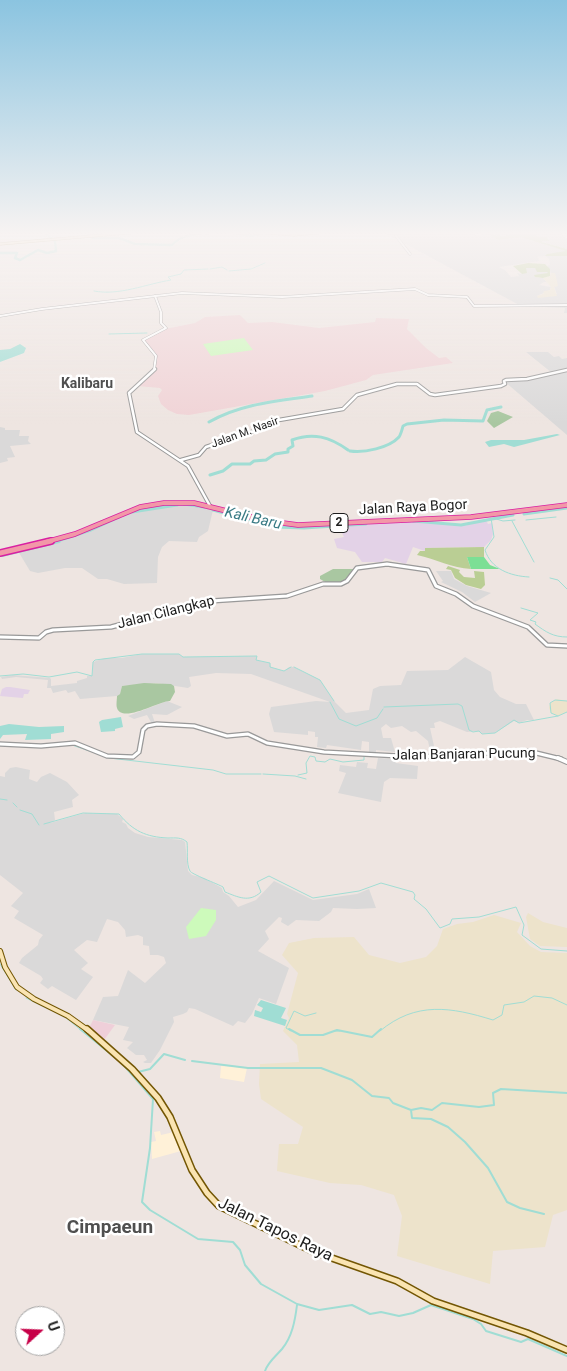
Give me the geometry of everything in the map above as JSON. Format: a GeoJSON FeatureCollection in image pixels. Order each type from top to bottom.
{"type":"FeatureCollection","features":[{"type":"Feature","properties":{"kind":"highway","name":"Jalan Raya Bogor"},"geometry":{"type":"LineString","coordinates":[[0,552],[80,532],[124,512],[140,507],[179,502],[213,506],[276,523],[298,526],[471,517],[567,505]]}},
{"type":"Feature","properties":{"kind":"main road","name":"Jalan Tapos Raya"},"geometry":{"type":"LineString","coordinates":[[0,951],[6,972],[14,985],[35,1001],[68,1016],[89,1031],[118,1056],[158,1098],[172,1120],[186,1157],[208,1195],[219,1206],[321,1255],[387,1277],[433,1301],[527,1333],[567,1350]]}},
{"type":"Feature","properties":{"kind":"street"},"geometry":{"type":"LineString","coordinates":[[0,316],[42,309],[102,304],[154,296],[161,312],[161,324],[166,328],[143,340],[156,355],[154,369],[129,393],[136,430],[190,468],[213,506]]}},
{"type":"Feature","properties":{"kind":"street"},"geometry":{"type":"LineString","coordinates":[[235,296],[307,296]]}},
{"type":"Feature","properties":{"kind":"street"},"geometry":{"type":"LineString","coordinates":[[447,296],[467,297],[474,306],[567,305]]}},
{"type":"Feature","properties":{"kind":"street","name":"Jalan M. Nasir"},"geometry":{"type":"LineString","coordinates":[[181,460],[199,455],[206,447],[270,426],[280,420],[327,413],[344,408],[357,395],[386,386],[401,383],[415,384],[432,395],[504,385],[506,380],[528,379],[567,370]]}},
{"type":"Feature","properties":{"kind":"street","name":"Jalan Cilangkap"},"geometry":{"type":"LineString","coordinates":[[0,637],[39,638],[46,632],[53,630],[111,627],[211,601],[287,596],[322,584],[341,584],[347,581],[357,568],[383,564],[400,564],[428,570],[436,586],[456,594],[473,606],[528,627],[547,645],[567,646]]}},
{"type":"Feature","properties":{"kind":"street","name":"Jalan Banjaran Pucung"},"geometry":{"type":"LineString","coordinates":[[0,744],[41,746],[75,743],[108,756],[133,757],[139,752],[143,730],[147,726],[157,724],[194,726],[229,736],[248,734],[267,743],[322,752],[417,757],[528,751],[560,758],[567,762]]}},
{"type":"Feature","properties":{"kind":"shaded area"},"geometry":{"type":"Polygon","coordinates":[[[502,296],[567,296],[567,313],[564,313],[565,308],[521,306],[502,296]]]}},
{"type":"Feature","properties":{"kind":"shaded area"},"geometry":{"type":"Polygon","coordinates":[[[537,296],[557,296],[557,296],[538,298],[537,296]]]}},
{"type":"Feature","properties":{"kind":"shaded area"},"geometry":{"type":"Polygon","coordinates":[[[240,315],[248,323],[272,322],[319,328],[375,322],[376,318],[409,319],[407,329],[426,348],[439,358],[446,357],[453,363],[373,375],[366,380],[325,391],[189,415],[177,414],[161,404],[158,396],[162,390],[160,388],[137,386],[155,370],[157,355],[144,340],[165,329],[195,323],[205,317],[240,315]]]}},
{"type":"Feature","properties":{"kind":"shaded area"},"geometry":{"type":"Polygon","coordinates":[[[526,352],[548,352],[554,357],[567,358],[567,435],[504,381],[552,373],[526,352]]]}},
{"type":"Feature","properties":{"kind":"shaded area"},"geometry":{"type":"Polygon","coordinates":[[[0,427],[5,428],[5,430],[20,430],[19,436],[29,436],[28,441],[31,444],[10,446],[15,457],[7,458],[8,461],[0,463],[0,427]]]}},
{"type":"Feature","properties":{"kind":"shaded area"},"geometry":{"type":"Polygon","coordinates":[[[173,504],[213,510],[208,531],[199,537],[197,542],[169,541],[162,547],[158,557],[157,583],[124,584],[107,579],[98,579],[82,568],[65,568],[38,573],[30,571],[18,551],[79,534],[140,509],[173,504]]]}},
{"type":"Feature","properties":{"kind":"shaded area"},"geometry":{"type":"Polygon","coordinates":[[[486,520],[488,524],[492,523],[493,534],[491,540],[484,547],[425,548],[425,551],[413,547],[406,564],[385,558],[382,562],[362,562],[355,552],[337,548],[334,539],[344,537],[339,527],[408,521],[463,526],[486,520]]]}},
{"type":"Feature","properties":{"kind":"shaded area"},"geometry":{"type":"Polygon","coordinates":[[[436,571],[451,571],[454,579],[467,586],[491,593],[475,602],[462,592],[441,582],[443,581],[436,571]]]}},
{"type":"Feature","properties":{"kind":"shaded area"},"geometry":{"type":"Polygon","coordinates":[[[142,654],[179,654],[183,657],[257,656],[256,660],[270,663],[271,667],[284,671],[289,667],[294,667],[320,680],[334,701],[346,713],[369,710],[373,689],[380,686],[401,685],[407,671],[448,670],[465,657],[491,672],[494,690],[500,697],[516,704],[526,704],[534,720],[519,723],[514,721],[495,733],[482,734],[478,731],[467,732],[440,721],[434,723],[435,728],[430,728],[436,755],[431,755],[428,741],[416,731],[411,732],[402,726],[391,728],[386,724],[381,728],[383,738],[391,738],[395,752],[376,750],[376,755],[369,754],[369,742],[362,741],[361,750],[327,745],[326,748],[317,747],[318,737],[315,737],[315,732],[308,731],[308,735],[274,732],[269,714],[271,707],[316,701],[330,702],[251,674],[216,673],[189,677],[191,686],[188,688],[156,683],[122,686],[120,694],[117,696],[80,699],[75,691],[68,693],[66,690],[53,693],[51,688],[47,688],[48,680],[16,677],[2,679],[1,677],[13,675],[50,678],[51,686],[77,683],[77,681],[87,678],[87,676],[92,676],[93,662],[105,658],[122,658],[142,654]]]}},
{"type":"Feature","properties":{"kind":"shaded area"},"geometry":{"type":"Polygon","coordinates":[[[6,687],[30,690],[28,694],[24,694],[23,698],[0,696],[2,689],[6,687]]]}},
{"type":"Feature","properties":{"kind":"shaded area"},"geometry":{"type":"Polygon","coordinates":[[[557,699],[567,701],[567,712],[558,716],[551,713],[549,708],[550,703],[557,699]]]}},
{"type":"Feature","properties":{"kind":"shaded area"},"geometry":{"type":"Polygon","coordinates":[[[167,701],[182,707],[167,715],[152,714],[155,723],[152,724],[147,715],[134,719],[128,716],[167,701]]]}},
{"type":"Feature","properties":{"kind":"shaded area"},"geometry":{"type":"Polygon","coordinates":[[[378,758],[395,759],[396,763],[418,766],[417,779],[390,778],[384,782],[381,802],[338,793],[346,773],[339,771],[340,765],[356,767],[357,762],[368,763],[367,768],[376,769],[378,758]]]}},
{"type":"Feature","properties":{"kind":"shaded area"},"geometry":{"type":"Polygon","coordinates":[[[16,767],[30,770],[29,779],[37,782],[41,777],[50,773],[67,782],[79,795],[72,800],[73,807],[54,812],[55,820],[50,823],[85,813],[117,814],[123,819],[122,822],[135,833],[148,837],[182,840],[185,842],[188,871],[192,875],[204,878],[222,888],[223,892],[238,907],[256,900],[274,881],[313,900],[357,894],[369,889],[376,908],[333,908],[331,912],[319,921],[296,920],[288,926],[281,922],[282,918],[279,917],[265,931],[269,939],[258,951],[289,968],[276,1004],[259,998],[252,1014],[245,1023],[238,1021],[233,1026],[189,1008],[187,1012],[173,1017],[174,1022],[160,1050],[151,1063],[145,1063],[143,1062],[147,1060],[144,1055],[136,1055],[127,1048],[133,1042],[123,1040],[129,1027],[93,1020],[103,997],[118,996],[128,970],[145,983],[166,963],[164,957],[150,955],[149,946],[143,945],[143,937],[138,935],[126,937],[125,930],[118,922],[107,919],[97,942],[87,940],[74,950],[88,963],[81,969],[93,977],[76,1000],[52,986],[48,989],[40,983],[43,979],[41,976],[19,963],[22,958],[38,945],[43,935],[14,918],[19,911],[11,906],[23,893],[0,875],[0,776],[5,777],[5,773],[10,768],[16,767]]]}},
{"type":"Feature","properties":{"kind":"shaded area"},"geometry":{"type":"Polygon","coordinates":[[[528,913],[543,922],[567,928],[567,947],[540,946],[530,939],[526,917],[528,913]]]}},
{"type":"Feature","properties":{"kind":"shaded area"},"geometry":{"type":"Polygon","coordinates":[[[494,915],[521,923],[517,932],[530,946],[541,952],[567,953],[567,1210],[553,1215],[545,1247],[493,1251],[490,1284],[397,1256],[402,1216],[394,1195],[361,1185],[330,1183],[277,1171],[279,1144],[298,1144],[303,1127],[261,1099],[259,1084],[260,1064],[299,1062],[297,1045],[283,1031],[289,1018],[287,1014],[298,973],[282,955],[289,943],[314,938],[354,937],[369,955],[400,963],[426,957],[437,946],[443,929],[494,915]]]}},
{"type":"Feature","properties":{"kind":"shaded area"},"geometry":{"type":"Polygon","coordinates":[[[93,1020],[115,1025],[104,1040],[89,1028],[93,1020]]]}},
{"type":"Feature","properties":{"kind":"shaded area"},"geometry":{"type":"Polygon","coordinates":[[[221,1066],[247,1068],[244,1082],[220,1078],[221,1066]]]}},
{"type":"Feature","properties":{"kind":"shaded area"},"geometry":{"type":"Polygon","coordinates":[[[160,1131],[161,1135],[174,1132],[181,1151],[152,1159],[151,1142],[156,1141],[154,1132],[160,1131]]]}},
{"type":"Feature","properties":{"kind":"green space"},"geometry":{"type":"Polygon","coordinates":[[[244,338],[253,350],[211,356],[203,344],[244,338]]]}},
{"type":"Feature","properties":{"kind":"green space"},"geometry":{"type":"Polygon","coordinates":[[[498,411],[513,417],[494,428],[487,421],[491,413],[498,411]]]}},
{"type":"Feature","properties":{"kind":"green space"},"geometry":{"type":"Polygon","coordinates":[[[484,547],[484,557],[467,557],[471,569],[457,567],[417,555],[420,551],[425,551],[425,548],[484,547]]]}},
{"type":"Feature","properties":{"kind":"green space"},"geometry":{"type":"Polygon","coordinates":[[[467,557],[484,557],[490,565],[500,569],[471,569],[467,557]]]}},
{"type":"Feature","properties":{"kind":"green space"},"geometry":{"type":"Polygon","coordinates":[[[448,566],[460,570],[459,572],[464,577],[475,578],[474,571],[484,572],[485,585],[481,589],[466,585],[455,578],[451,570],[446,569],[448,566]]]}},
{"type":"Feature","properties":{"kind":"green space"},"geometry":{"type":"Polygon","coordinates":[[[333,569],[354,569],[343,582],[327,583],[320,579],[320,576],[333,569]]]}},
{"type":"Feature","properties":{"kind":"green space"},"geometry":{"type":"Polygon","coordinates":[[[144,683],[171,684],[174,686],[175,692],[170,701],[134,713],[126,714],[120,712],[117,708],[117,696],[120,694],[122,686],[144,683]]]}},
{"type":"Feature","properties":{"kind":"green space"},"geometry":{"type":"Polygon","coordinates":[[[201,908],[216,910],[216,920],[206,936],[189,939],[186,927],[201,908]]]}},
{"type":"Feature","properties":{"kind":"water"},"geometry":{"type":"Polygon","coordinates":[[[20,344],[26,348],[24,353],[0,362],[0,350],[10,349],[20,344]]]}},
{"type":"Feature","properties":{"kind":"water"},"geometry":{"type":"Polygon","coordinates":[[[560,435],[514,447],[504,444],[489,447],[485,442],[491,440],[524,440],[560,435]]]}},
{"type":"Feature","properties":{"kind":"water"},"geometry":{"type":"Polygon","coordinates":[[[121,717],[123,727],[115,729],[115,731],[101,732],[99,722],[121,717]]]}},
{"type":"Feature","properties":{"kind":"water"},"geometry":{"type":"Polygon","coordinates":[[[9,724],[39,727],[64,726],[64,732],[51,734],[51,739],[25,740],[27,734],[3,735],[0,739],[0,726],[9,724]]]}},
{"type":"Feature","properties":{"kind":"water"},"geometry":{"type":"Polygon","coordinates":[[[261,1000],[286,1008],[281,1018],[287,1020],[285,1026],[254,1016],[255,1010],[261,1012],[263,1008],[257,1005],[261,1000]]]}},
{"type":"Feature","properties":{"kind":"waterway"},"geometry":{"type":"LineString","coordinates":[[109,334],[147,333]]}},
{"type":"Feature","properties":{"kind":"waterway"},"geometry":{"type":"LineString","coordinates":[[209,422],[246,407],[312,396]]}},
{"type":"Feature","properties":{"kind":"waterway"},"geometry":{"type":"LineString","coordinates":[[350,451],[383,447],[395,441],[399,437],[403,426],[407,424],[444,420],[483,421],[487,410],[501,407]]}},
{"type":"Feature","properties":{"kind":"waterway"},"geometry":{"type":"LineString","coordinates":[[210,475],[223,471],[232,464],[250,464],[254,461],[266,460],[275,454],[288,452],[288,449],[293,446],[292,440],[307,436],[328,439],[348,450]]}},
{"type":"Feature","properties":{"kind":"waterway","name":"Kali Baru"},"geometry":{"type":"LineString","coordinates":[[184,504],[204,507]]}},
{"type":"Feature","properties":{"kind":"waterway","name":"Kali Baru"},"geometry":{"type":"LineString","coordinates":[[132,512],[177,505]]}},
{"type":"Feature","properties":{"kind":"waterway","name":"Kali Baru"},"geometry":{"type":"LineString","coordinates":[[524,514],[567,508]]}},
{"type":"Feature","properties":{"kind":"waterway","name":"Kali Baru"},"geometry":{"type":"LineString","coordinates":[[213,510],[276,527],[304,528],[366,524]]}},
{"type":"Feature","properties":{"kind":"waterway","name":"Kali Baru"},"geometry":{"type":"LineString","coordinates":[[413,521],[461,525],[513,515]]}},
{"type":"Feature","properties":{"kind":"waterway","name":"Kali Baru"},"geometry":{"type":"LineString","coordinates":[[54,542],[91,530],[119,517]]}},
{"type":"Feature","properties":{"kind":"waterway"},"geometry":{"type":"LineString","coordinates":[[526,520],[556,517]]}},
{"type":"Feature","properties":{"kind":"waterway"},"geometry":{"type":"LineString","coordinates":[[491,518],[494,537],[485,550],[488,557],[497,567],[508,573],[529,577]]}},
{"type":"Feature","properties":{"kind":"waterway"},"geometry":{"type":"LineString","coordinates":[[493,518],[503,521],[515,520]]}},
{"type":"Feature","properties":{"kind":"waterway"},"geometry":{"type":"LineString","coordinates":[[512,521],[534,562]]}},
{"type":"Feature","properties":{"kind":"waterway","name":"Kali Baru"},"geometry":{"type":"LineString","coordinates":[[2,555],[59,541]]}},
{"type":"Feature","properties":{"kind":"waterway"},"geometry":{"type":"LineString","coordinates":[[550,578],[558,580],[567,589]]}},
{"type":"Feature","properties":{"kind":"waterway"},"geometry":{"type":"LineString","coordinates":[[521,608],[538,613],[530,620],[536,622],[535,624],[554,635],[567,637]]}},
{"type":"Feature","properties":{"kind":"waterway"},"geometry":{"type":"LineString","coordinates":[[0,676],[23,674],[49,677],[77,672],[92,676],[93,662],[95,660],[142,654],[179,654],[183,657],[257,656],[256,660],[270,663],[270,667],[284,671],[291,667]]}},
{"type":"Feature","properties":{"kind":"waterway"},"geometry":{"type":"LineString","coordinates":[[294,667],[320,680],[334,701]]}},
{"type":"Feature","properties":{"kind":"waterway"},"geometry":{"type":"LineString","coordinates":[[558,716],[551,713],[550,703],[555,700],[567,701]]}},
{"type":"Feature","properties":{"kind":"waterway"},"geometry":{"type":"LineString","coordinates":[[330,702],[339,719],[356,726],[377,718],[383,709]]}},
{"type":"Feature","properties":{"kind":"waterway"},"geometry":{"type":"LineString","coordinates":[[384,707],[458,704],[462,706],[469,730],[473,732],[479,731],[482,734],[495,733],[514,720],[519,723],[558,716]]}},
{"type":"Feature","properties":{"kind":"waterway"},"geometry":{"type":"LineString","coordinates":[[558,716],[567,712]]}},
{"type":"Feature","properties":{"kind":"waterway"},"geometry":{"type":"LineString","coordinates":[[72,745],[101,755]]}},
{"type":"Feature","properties":{"kind":"waterway"},"geometry":{"type":"LineString","coordinates":[[298,775],[307,773],[306,763],[310,756],[315,757],[316,761],[325,762],[330,759],[343,762],[364,760],[364,756]]}},
{"type":"Feature","properties":{"kind":"waterway"},"geometry":{"type":"LineString","coordinates":[[372,756],[408,758]]}},
{"type":"Feature","properties":{"kind":"waterway"},"geometry":{"type":"LineString","coordinates":[[452,757],[463,756]]}},
{"type":"Feature","properties":{"kind":"waterway"},"geometry":{"type":"LineString","coordinates":[[109,758],[213,770],[226,774],[261,774]]}},
{"type":"Feature","properties":{"kind":"waterway"},"geometry":{"type":"LineString","coordinates":[[263,774],[295,776],[306,779]]}},
{"type":"Feature","properties":{"kind":"waterway"},"geometry":{"type":"LineString","coordinates":[[0,799],[7,800]]}},
{"type":"Feature","properties":{"kind":"waterway"},"geometry":{"type":"LineString","coordinates":[[13,803],[17,807]]}},
{"type":"Feature","properties":{"kind":"waterway"},"geometry":{"type":"LineString","coordinates":[[20,810],[32,814],[39,825]]}},
{"type":"Feature","properties":{"kind":"waterway"},"geometry":{"type":"LineString","coordinates":[[44,824],[83,813],[119,814],[129,825],[140,832],[185,840],[187,842],[190,871],[223,887],[225,892],[243,898],[252,897],[261,892],[257,882],[269,876],[313,898],[359,891],[381,883],[413,892],[415,895],[414,899],[426,909],[440,928],[450,924],[452,919],[479,917],[516,907],[524,925],[522,935],[541,949],[567,951]]}},
{"type":"Feature","properties":{"kind":"waterway"},"geometry":{"type":"LineString","coordinates":[[0,964],[16,990]]}},
{"type":"Feature","properties":{"kind":"waterway"},"geometry":{"type":"LineString","coordinates":[[380,1031],[393,1021],[407,1015],[434,1009],[463,1012],[493,1020],[502,1015],[504,1005],[524,1002],[534,996],[552,998],[567,1005]]}},
{"type":"Feature","properties":{"kind":"waterway"},"geometry":{"type":"LineString","coordinates":[[26,998],[65,1017],[82,1031]]}},
{"type":"Feature","properties":{"kind":"waterway"},"geometry":{"type":"LineString","coordinates":[[291,1031],[286,1028],[294,1011],[305,1016],[316,1013]]}},
{"type":"Feature","properties":{"kind":"waterway"},"geometry":{"type":"LineString","coordinates":[[80,1029],[112,1055]]}},
{"type":"Feature","properties":{"kind":"waterway"},"geometry":{"type":"LineString","coordinates":[[289,1029],[300,1035],[323,1035],[337,1030],[372,1037],[381,1029]]}},
{"type":"Feature","properties":{"kind":"waterway"},"geometry":{"type":"LineString","coordinates":[[335,1031],[340,1031]]}},
{"type":"Feature","properties":{"kind":"waterway"},"geometry":{"type":"LineString","coordinates":[[138,1072],[150,1069],[164,1054],[185,1060]]}},
{"type":"Feature","properties":{"kind":"waterway"},"geometry":{"type":"LineString","coordinates":[[192,1061],[248,1068],[321,1068],[352,1080],[372,1096],[389,1098],[393,1103],[411,1110]]}},
{"type":"Feature","properties":{"kind":"waterway"},"geometry":{"type":"LineString","coordinates":[[121,1062],[153,1099],[150,1148],[142,1202],[150,1210],[198,1239],[233,1242],[240,1250],[245,1265],[261,1284],[297,1304],[319,1310],[352,1305],[370,1314],[381,1312],[399,1316],[413,1313],[431,1305],[473,1319],[481,1324],[486,1331],[521,1342],[528,1339],[567,1356]]}},
{"type":"Feature","properties":{"kind":"waterway"},"geometry":{"type":"LineString","coordinates":[[411,1110],[421,1108],[432,1110],[442,1103],[479,1107],[494,1105],[493,1093],[501,1089],[567,1093]]}},
{"type":"Feature","properties":{"kind":"waterway"},"geometry":{"type":"LineString","coordinates":[[411,1110],[412,1118],[431,1119],[448,1127],[465,1142],[488,1168],[507,1202],[520,1208],[544,1214]]}},
{"type":"Feature","properties":{"kind":"waterway"},"geometry":{"type":"LineString","coordinates":[[265,1371],[291,1334],[297,1305]]}},
{"type":"Feature","properties":{"kind":"district","name":"Kalibaru"},"geometry":{"type":"Point","coordinates":[87,384]}},
{"type":"Feature","properties":{"kind":"district","name":"Cimpaeun"},"geometry":{"type":"Point","coordinates":[110,1228]}}]}
